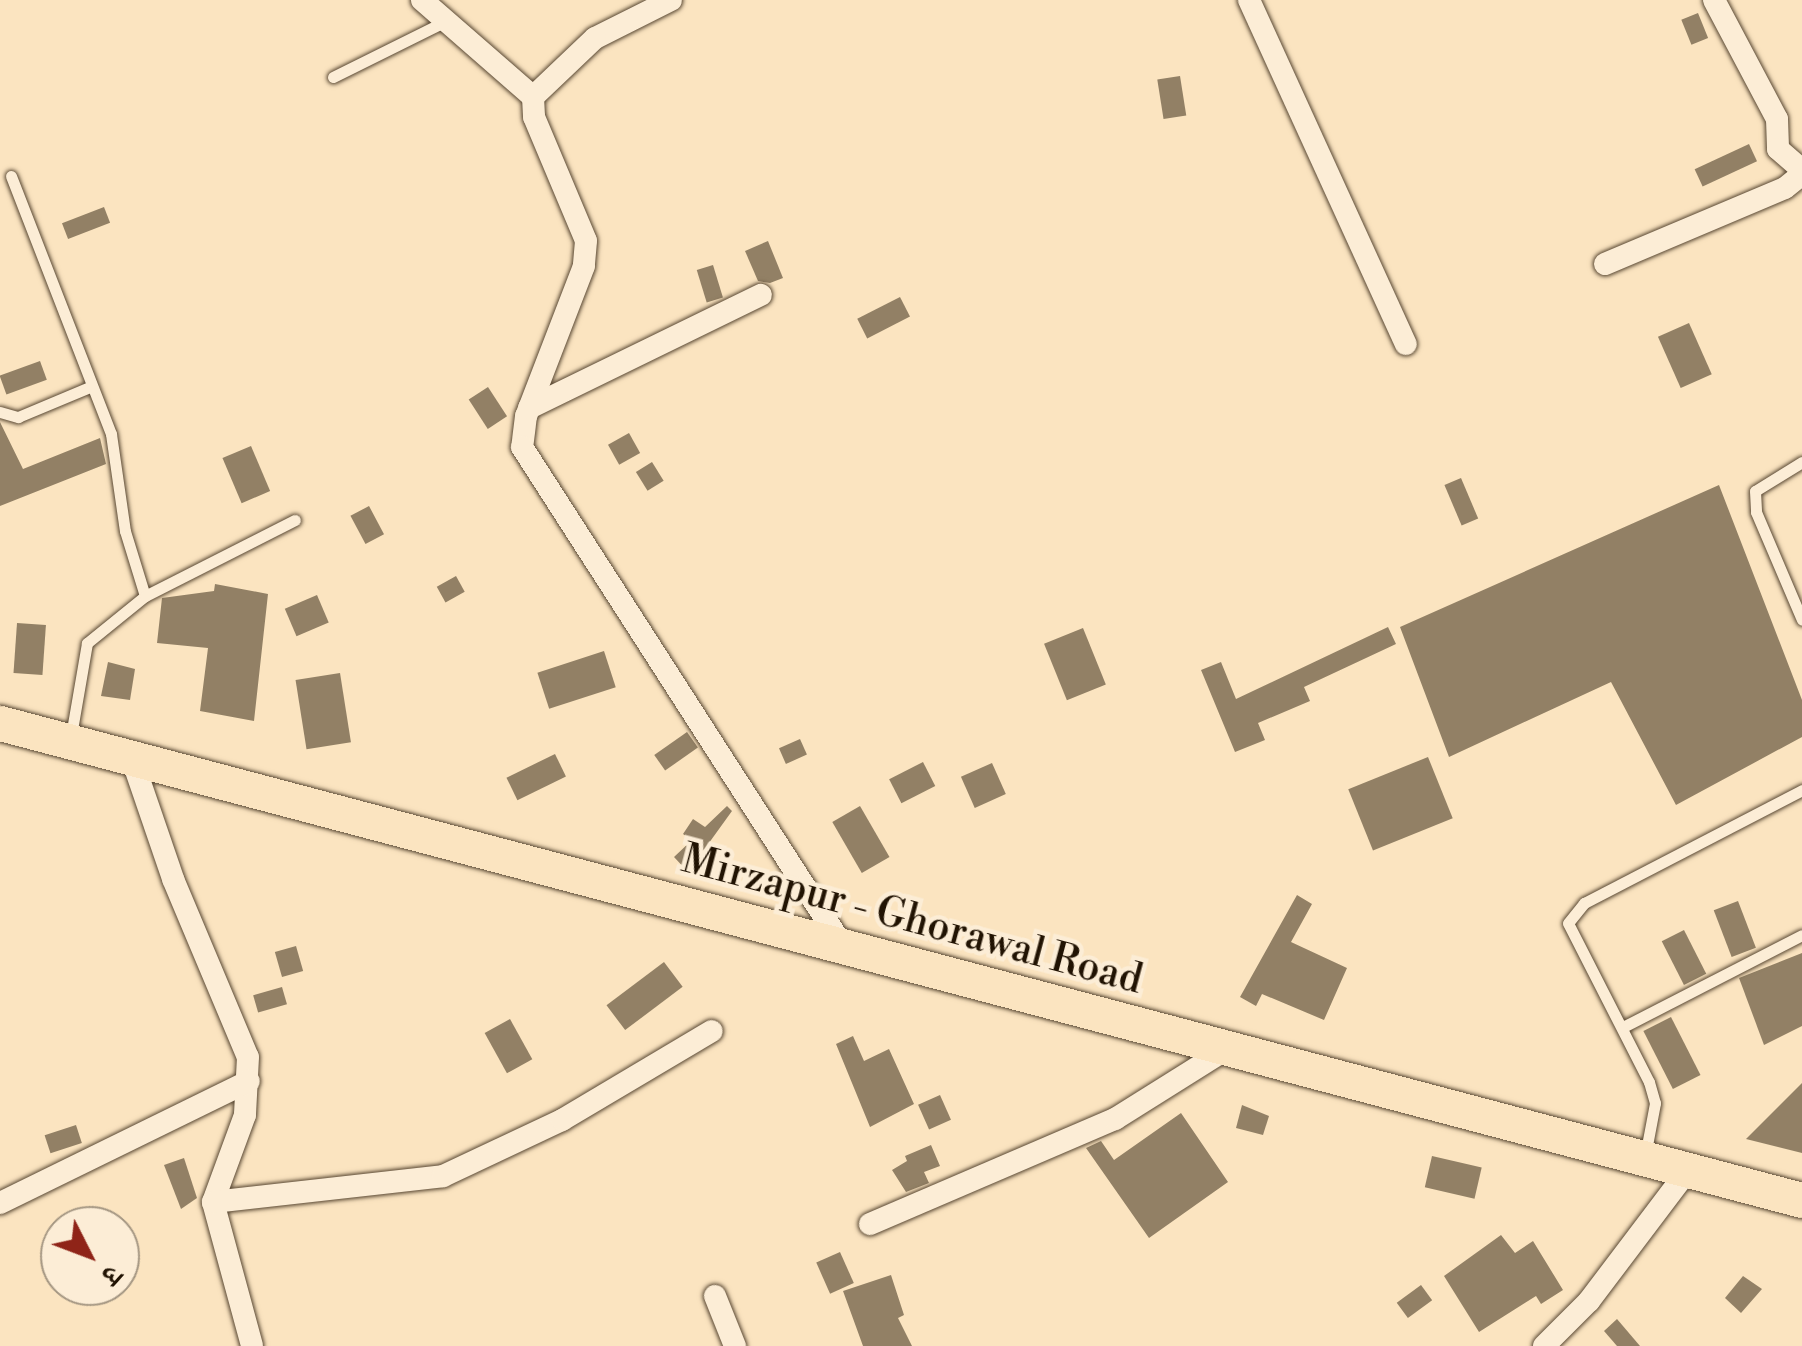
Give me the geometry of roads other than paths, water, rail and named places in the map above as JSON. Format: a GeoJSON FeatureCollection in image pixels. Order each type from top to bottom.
{"type":"FeatureCollection","features":[{"type":"Feature","properties":{"kind":"main road","name":"Mirzapur - Ghorawal Road"},"geometry":{"type":"LineString","coordinates":[[0,723],[1802,1200]]}},
{"type":"Feature","properties":{"kind":"street"},"geometry":{"type":"LineString","coordinates":[[422,0],[533,97],[534,117],[586,241],[584,266],[522,432],[528,464],[843,946]]}},
{"type":"Feature","properties":{"kind":"street"},"geometry":{"type":"LineString","coordinates":[[533,97],[595,38],[671,0]]}},
{"type":"Feature","properties":{"kind":"street"},"geometry":{"type":"LineString","coordinates":[[1250,0],[1406,344]]}},
{"type":"Feature","properties":{"kind":"street"},"geometry":{"type":"LineString","coordinates":[[1605,264],[1785,188],[1802,172],[1778,150],[1776,119],[1714,0]]}},
{"type":"Feature","properties":{"kind":"street"},"geometry":{"type":"LineString","coordinates":[[529,408],[761,294]]}},
{"type":"Feature","properties":{"kind":"street"},"geometry":{"type":"LineString","coordinates":[[131,756],[173,879],[248,1057],[245,1115],[213,1202],[252,1346]]}},
{"type":"Feature","properties":{"kind":"street"},"geometry":{"type":"LineString","coordinates":[[213,1202],[444,1176],[562,1120],[712,1031]]}},
{"type":"Feature","properties":{"kind":"street"},"geometry":{"type":"LineString","coordinates":[[870,1224],[1115,1119],[1228,1048]]}},
{"type":"Feature","properties":{"kind":"street"},"geometry":{"type":"LineString","coordinates":[[0,1203],[249,1081]]}},
{"type":"Feature","properties":{"kind":"street"},"geometry":{"type":"LineString","coordinates":[[1544,1346],[1589,1301],[1689,1169]]}},
{"type":"Feature","properties":{"kind":"street"},"geometry":{"type":"LineString","coordinates":[[715,1296],[735,1346]]}},
{"type":"Feature","properties":{"kind":"lane"},"geometry":{"type":"LineString","coordinates":[[332,77],[446,20]]}},
{"type":"Feature","properties":{"kind":"lane"},"geometry":{"type":"LineString","coordinates":[[12,176],[111,434],[125,531],[145,596]]}},
{"type":"Feature","properties":{"kind":"lane"},"geometry":{"type":"LineString","coordinates":[[0,412],[18,417],[92,386]]}},
{"type":"Feature","properties":{"kind":"lane"},"geometry":{"type":"LineString","coordinates":[[1802,462],[1755,491],[1756,512],[1802,620]]}},
{"type":"Feature","properties":{"kind":"lane"},"geometry":{"type":"LineString","coordinates":[[70,740],[87,643],[145,596],[296,520]]}},
{"type":"Feature","properties":{"kind":"lane"},"geometry":{"type":"LineString","coordinates":[[1644,1157],[1655,1104],[1623,1028],[1568,923],[1574,914],[1802,790]]}},
{"type":"Feature","properties":{"kind":"lane"},"geometry":{"type":"LineString","coordinates":[[1623,1028],[1802,935]]}}]}
